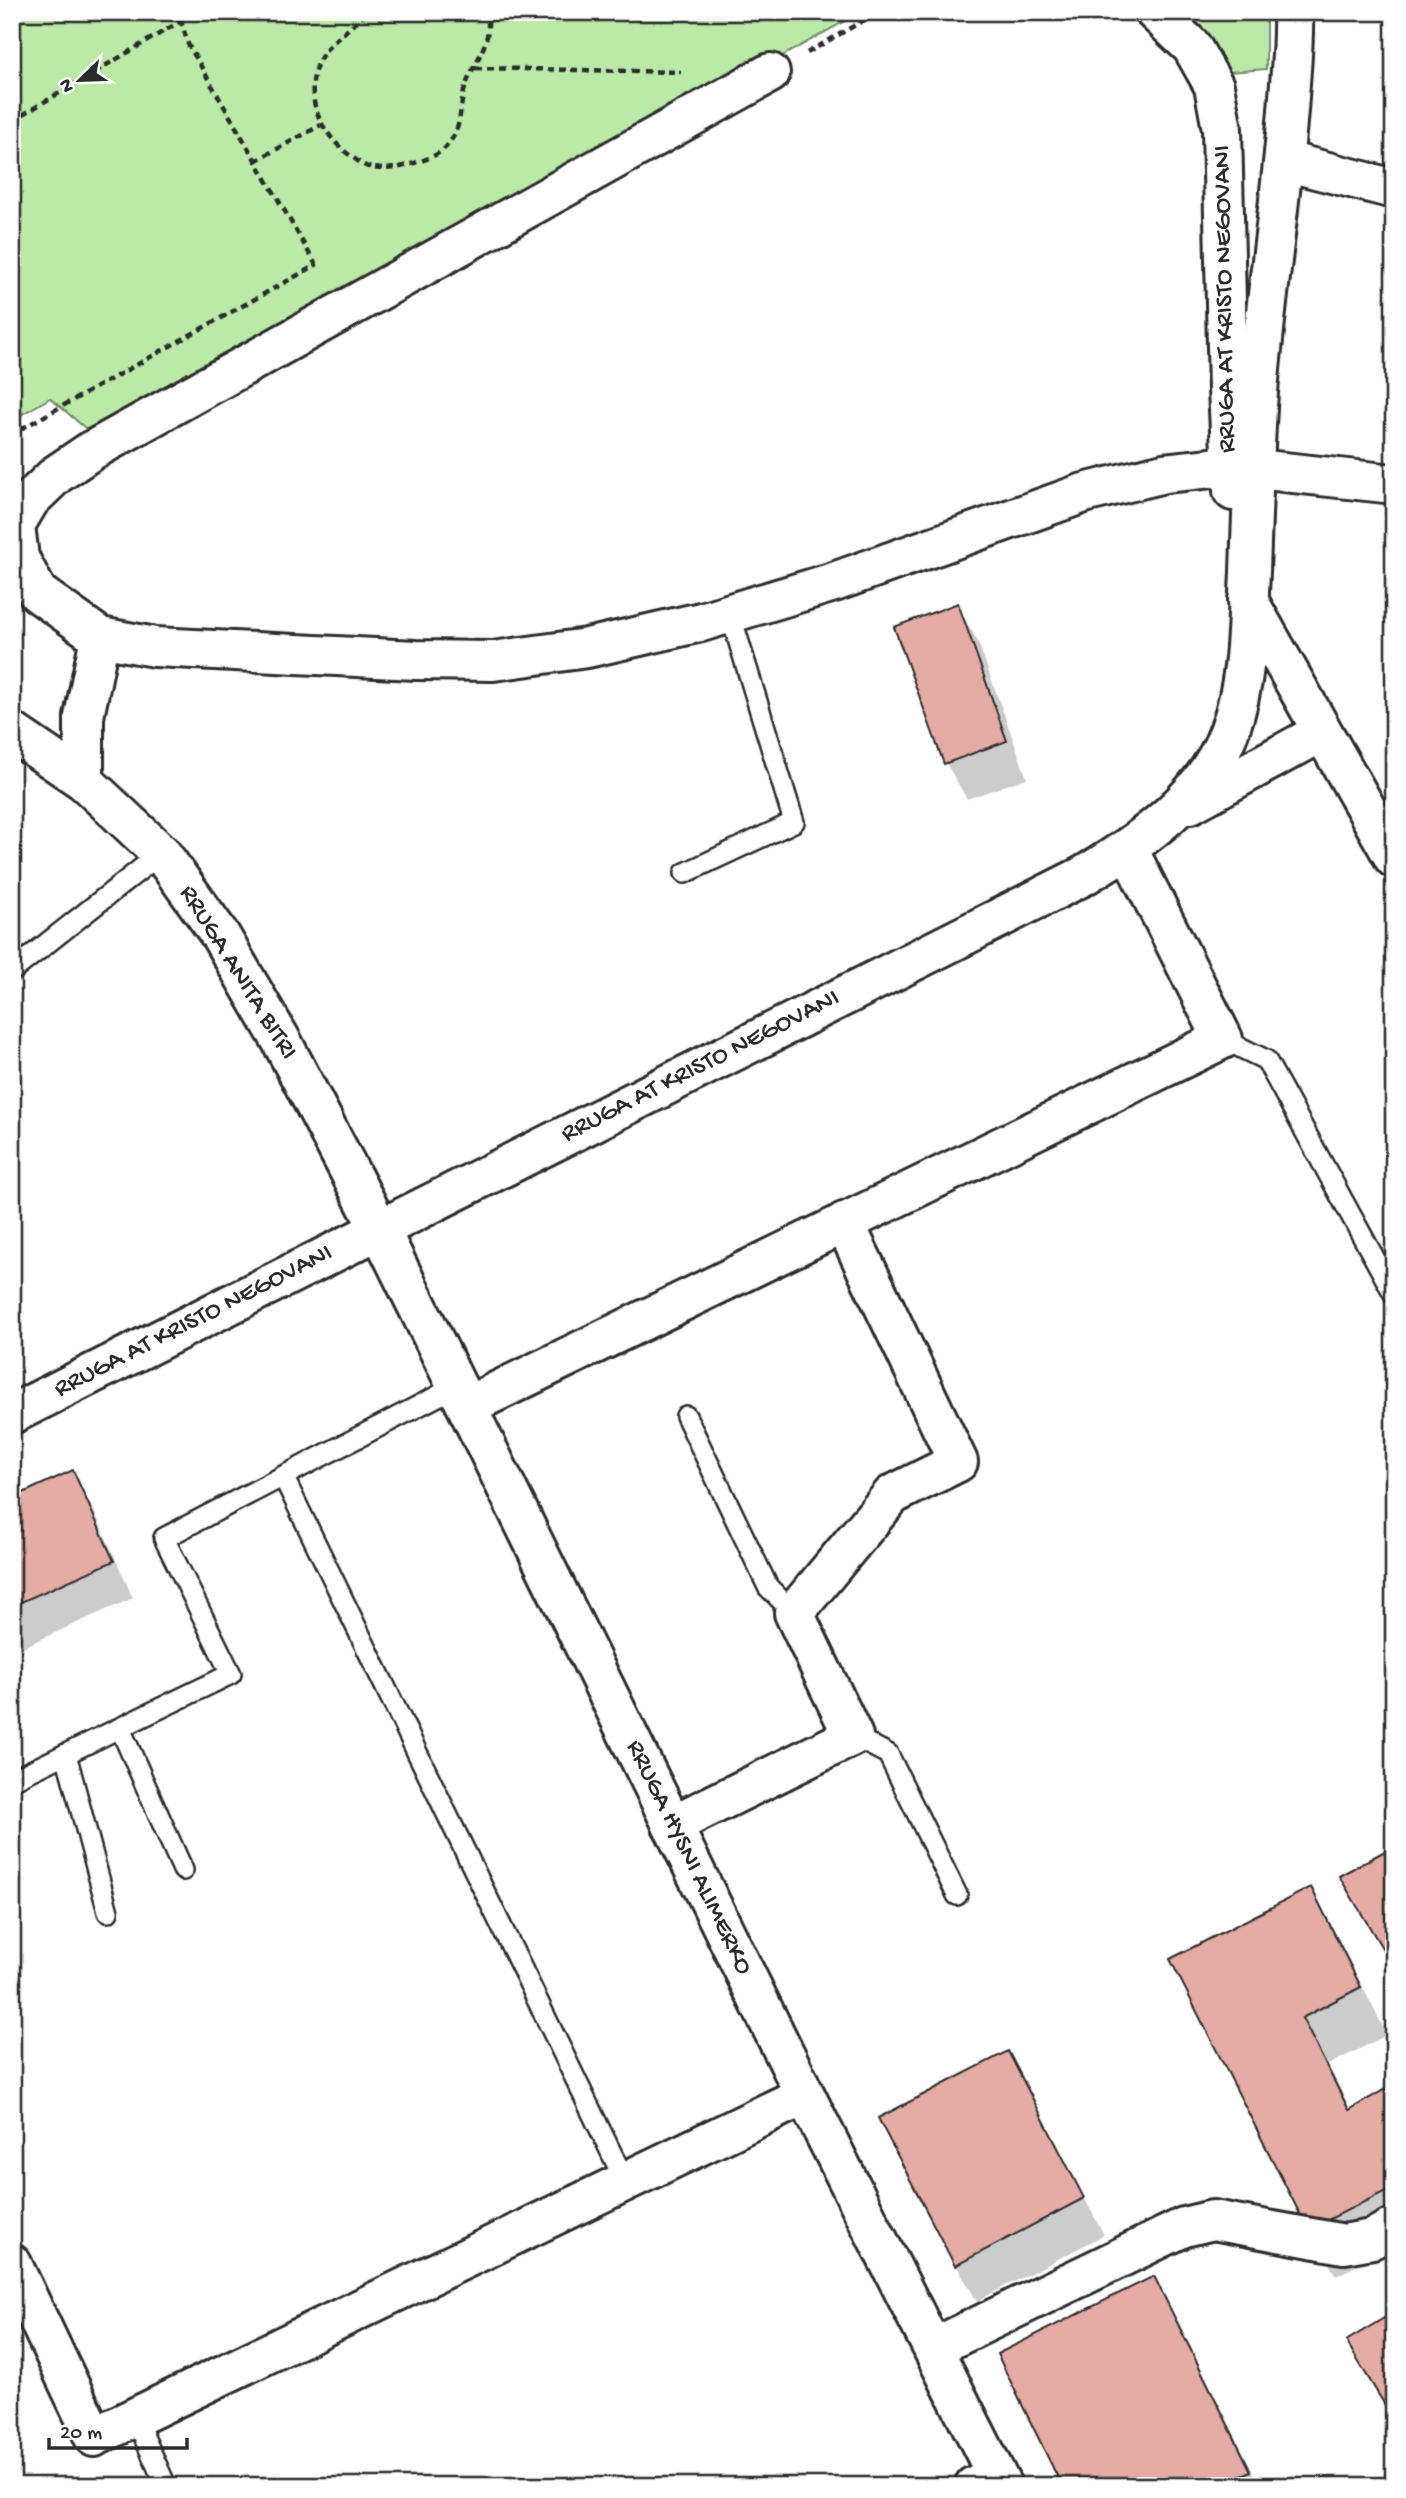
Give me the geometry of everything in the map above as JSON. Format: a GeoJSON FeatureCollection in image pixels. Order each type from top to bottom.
{"type":"FeatureCollection","features":[{"type":"Feature","properties":{"kind":"street","name":"RRUGA AT KRISTO NEGOVANI"},"geometry":{"type":"LineString","coordinates":[[1242,467],[1258,391],[1266,299],[1285,161],[1294,38],[1293,12]]}},
{"type":"Feature","properties":{"kind":"street","name":"RRUGA AT KRISTO NEGOVANI"},"geometry":{"type":"LineString","coordinates":[[12,1414],[1083,876],[1128,849],[1170,815],[1207,774],[1229,731],[1244,678],[1248,600],[1222,129],[1214,86],[1192,47],[1157,14]]}},
{"type":"Feature","properties":{"kind":"street"},"geometry":{"type":"LineString","coordinates":[[770,73],[115,438],[57,474],[30,500],[15,525],[19,558],[37,593],[100,637],[155,647],[416,660],[493,661],[587,648],[730,613],[834,582],[1084,493],[1164,472],[1242,467],[1394,484]]}},
{"type":"Feature","properties":{"kind":"street"},"geometry":{"type":"LineString","coordinates":[[1285,161],[1394,189]]}},
{"type":"Feature","properties":{"kind":"street"},"geometry":{"type":"LineString","coordinates":[[1248,600],[1394,858]]}},
{"type":"Feature","properties":{"kind":"street"},"geometry":{"type":"LineString","coordinates":[[84,781],[84,717],[100,637]]}},
{"type":"Feature","properties":{"kind":"street","name":"RRUGA ANITA BITRI"},"geometry":{"type":"LineString","coordinates":[[12,732],[84,781],[160,853],[220,935],[281,1040],[379,1228]]}},
{"type":"Feature","properties":{"kind":"street"},"geometry":{"type":"LineString","coordinates":[[1170,815],[1322,732]]}},
{"type":"Feature","properties":{"kind":"street"},"geometry":{"type":"LineString","coordinates":[[462,1396],[844,1222],[1223,1039],[1128,849]]}},
{"type":"Feature","properties":{"kind":"street"},"geometry":{"type":"LineString","coordinates":[[672,1825],[853,1736],[794,1614],[892,1495],[958,1462],[844,1222]]}},
{"type":"Feature","properties":{"kind":"street","name":"RRUGA HYSNI ALIMERKO"},"geometry":{"type":"LineString","coordinates":[[379,1228],[805,2095],[933,2348],[991,2482]]}},
{"type":"Feature","properties":{"kind":"street"},"geometry":{"type":"LineString","coordinates":[[12,2264],[94,2437],[805,2095]]}},
{"type":"Feature","properties":{"kind":"street"},"geometry":{"type":"LineString","coordinates":[[933,2348],[1184,2227],[1213,2220],[1344,2244],[1372,2239],[1394,2227]]}},
{"type":"Feature","properties":{"kind":"lane"},"geometry":{"type":"LineString","coordinates":[[685,873],[794,822],[730,613]]}},
{"type":"Feature","properties":{"kind":"lane"},"geometry":{"type":"LineString","coordinates":[[12,971],[160,853]]}},
{"type":"Feature","properties":{"kind":"lane"},"geometry":{"type":"LineString","coordinates":[[1223,1039],[1266,1060],[1394,1294]]}},
{"type":"Feature","properties":{"kind":"lane"},"geometry":{"type":"LineString","coordinates":[[12,1780],[232,1674],[164,1538],[283,1476],[462,1396]]}},
{"type":"Feature","properties":{"kind":"lane"},"geometry":{"type":"LineString","coordinates":[[686,1416],[768,1587],[794,1614]]}},
{"type":"Feature","properties":{"kind":"lane"},"geometry":{"type":"LineString","coordinates":[[283,1476],[625,2181]]}},
{"type":"Feature","properties":{"kind":"lane"},"geometry":{"type":"LineString","coordinates":[[120,1728],[183,1870]]}},
{"type":"Feature","properties":{"kind":"lane"},"geometry":{"type":"LineString","coordinates":[[853,1736],[888,1754],[957,1895]]}},
{"type":"Feature","properties":{"kind":"lane"},"geometry":{"type":"LineString","coordinates":[[66,1754],[108,1912]]}},
{"type":"Feature","properties":{"kind":"lane"},"geometry":{"type":"LineString","coordinates":[[135,2417],[166,2486]]}},
{"type":"Feature","properties":{"kind":"path"},"geometry":{"type":"LineString","coordinates":[[12,434],[316,265],[188,44],[179,12]]}},
{"type":"Feature","properties":{"kind":"path"},"geometry":{"type":"LineString","coordinates":[[12,121],[195,12]]}},
{"type":"Feature","properties":{"kind":"path"},"geometry":{"type":"LineString","coordinates":[[365,12],[354,27],[331,43],[316,67],[312,97],[321,125],[341,150],[368,167],[396,169],[423,161],[444,148],[458,128],[465,88],[486,42],[486,12]]}},
{"type":"Feature","properties":{"kind":"path"},"geometry":{"type":"LineString","coordinates":[[770,73],[878,12]]}},
{"type":"Feature","properties":{"kind":"path"},"geometry":{"type":"LineString","coordinates":[[475,68],[690,72]]}},
{"type":"Feature","properties":{"kind":"path"},"geometry":{"type":"LineString","coordinates":[[255,161],[321,125]]}},
{"type":"Feature","properties":{"kind":"path"},"geometry":{"type":"LineString","coordinates":[[12,421],[21,429]]}},
{"type":"Feature","properties":{"kind":"green space"},"geometry":{"type":"Polygon","coordinates":[[[12,12],[861,12],[98,439],[50,398],[12,420],[12,12]]]}},
{"type":"Feature","properties":{"kind":"green space"},"geometry":{"type":"Polygon","coordinates":[[[1175,12],[1266,12],[1266,69],[1216,73],[1175,12]]]}},
{"type":"Feature","properties":{"kind":"building"},"geometry":{"type":"Polygon","coordinates":[[[958,603],[1007,741],[944,764],[894,627],[958,603]]]}},
{"type":"Feature","properties":{"kind":"building"},"geometry":{"type":"Polygon","coordinates":[[[73,1470],[114,1561],[12,1606],[12,1498],[73,1470]]]}},
{"type":"Feature","properties":{"kind":"building"},"geometry":{"type":"Polygon","coordinates":[[[1394,1846],[1394,1968],[1339,1876],[1394,1846]]]}},
{"type":"Feature","properties":{"kind":"building"},"geometry":{"type":"Polygon","coordinates":[[[1311,1887],[1361,1987],[1302,2018],[1349,2110],[1394,2084],[1394,2187],[1308,2230],[1170,1959],[1311,1887]]]}},
{"type":"Feature","properties":{"kind":"building"},"geometry":{"type":"Polygon","coordinates":[[[1008,2051],[1084,2198],[955,2266],[878,2118],[1008,2051]]]}},
{"type":"Feature","properties":{"kind":"building"},"geometry":{"type":"Polygon","coordinates":[[[1154,2276],[1251,2471],[1221,2486],[1062,2486],[997,2354],[1154,2276]]]}},
{"type":"Feature","properties":{"kind":"building"},"geometry":{"type":"Polygon","coordinates":[[[1394,2312],[1394,2420],[1346,2341],[1394,2312]]]}}]}
